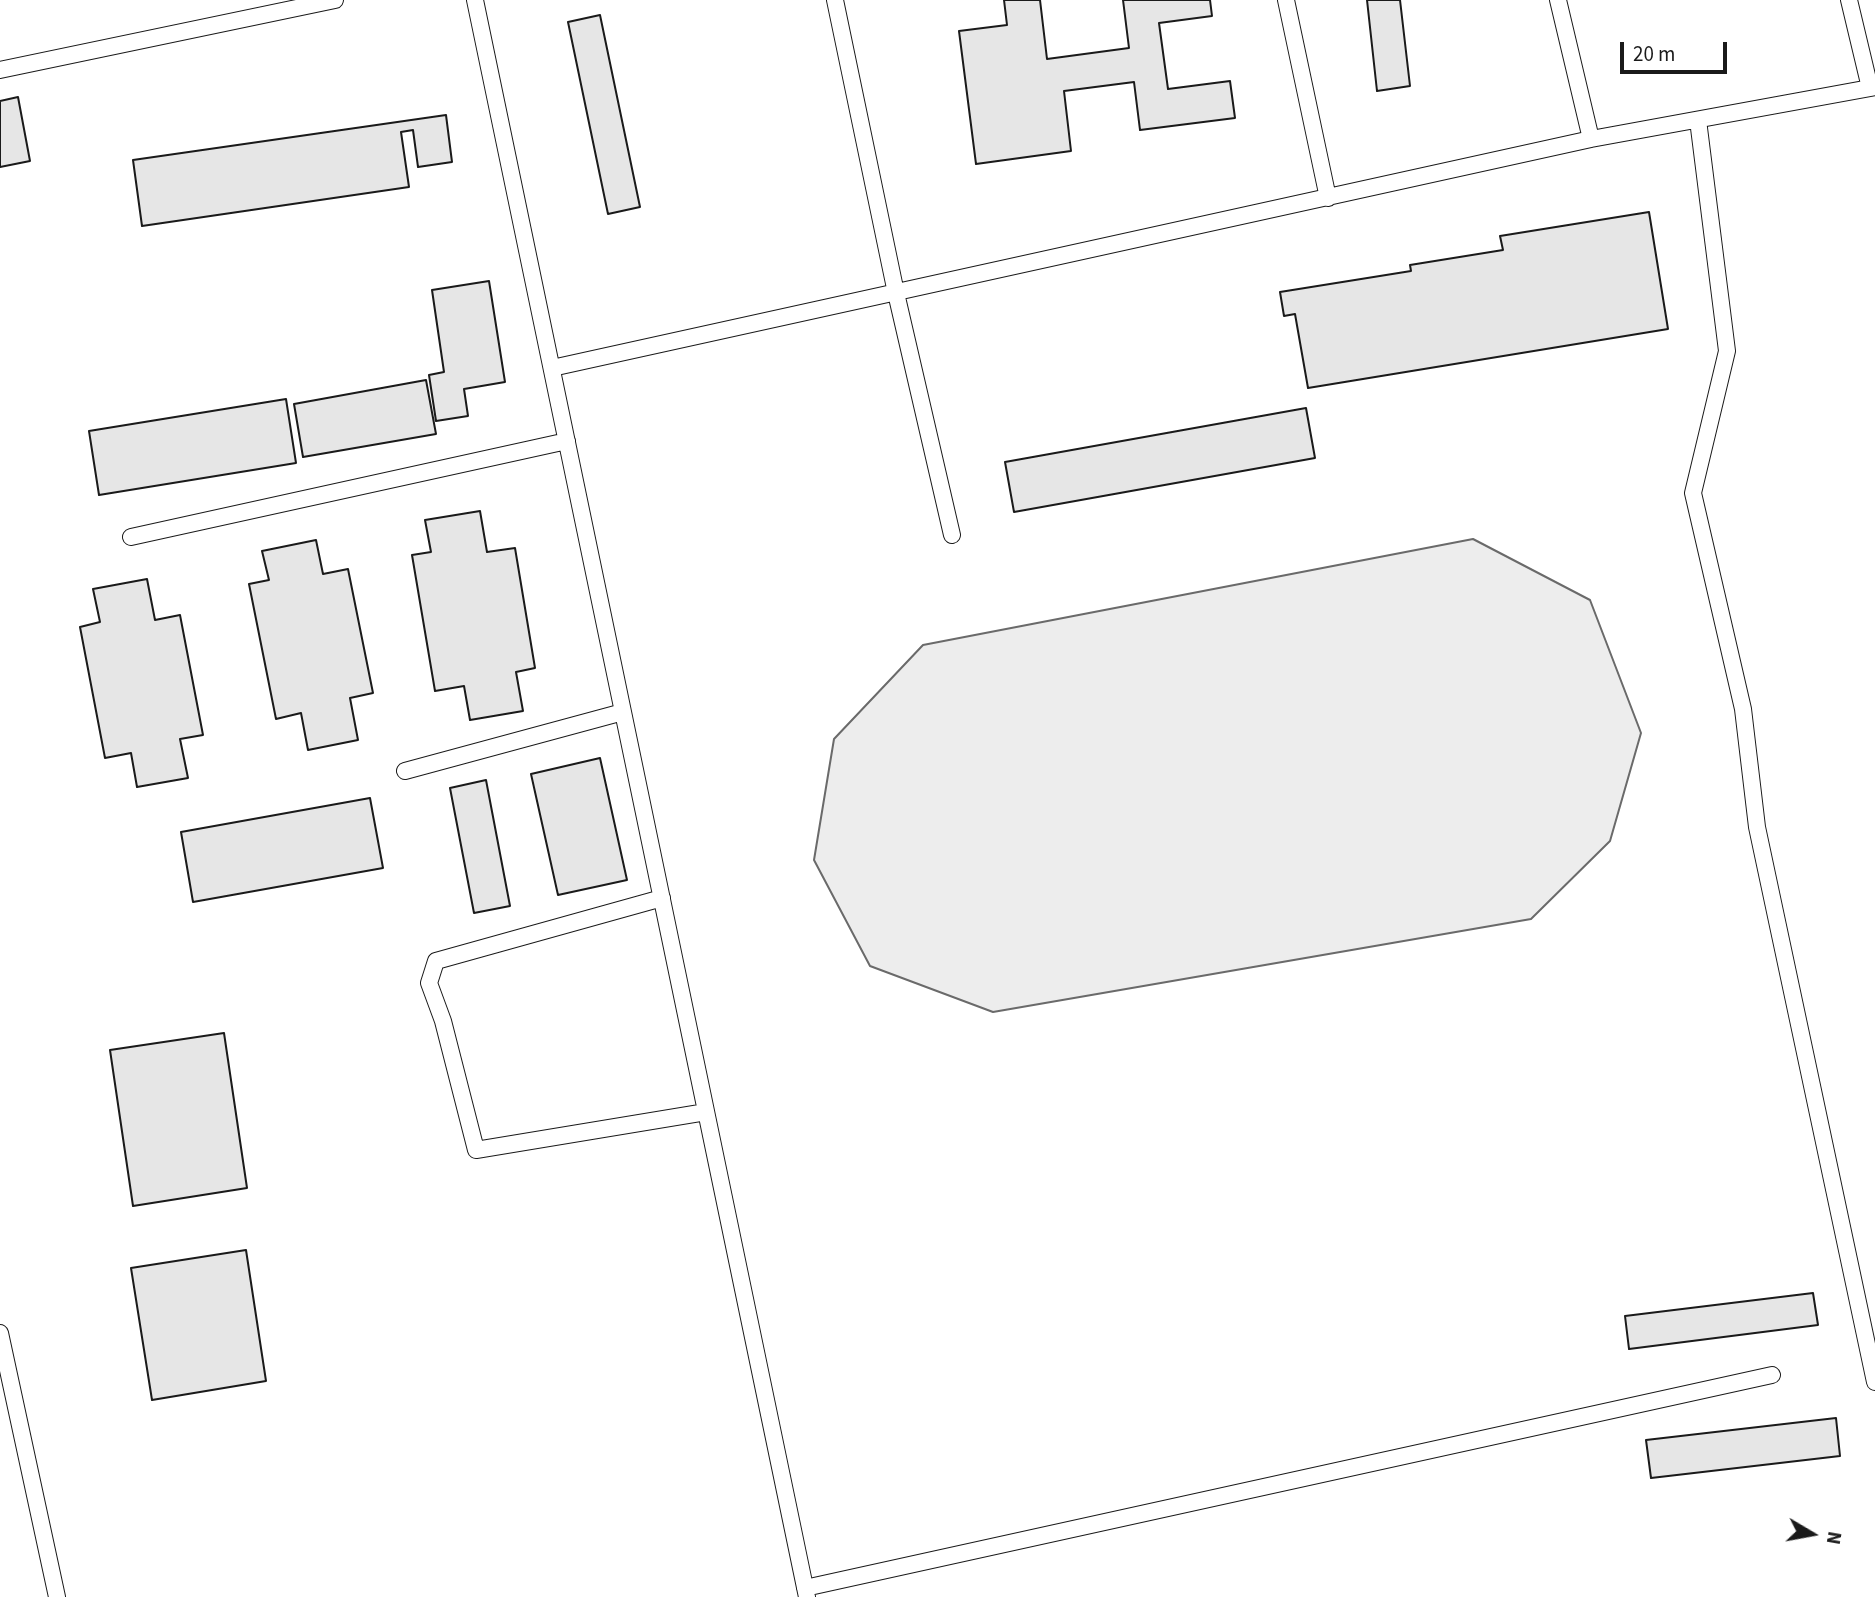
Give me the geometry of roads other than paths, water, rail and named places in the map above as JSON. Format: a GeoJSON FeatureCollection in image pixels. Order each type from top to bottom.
{"type":"FeatureCollection","features":[{"type":"Feature","properties":{"kind":"lane"},"geometry":{"type":"LineString","coordinates":[[254,0],[258,16]]}},
{"type":"Feature","properties":{"kind":"lane"},"geometry":{"type":"LineString","coordinates":[[0,70],[335,0]]}},
{"type":"Feature","properties":{"kind":"lane"},"geometry":{"type":"LineString","coordinates":[[475,0],[806,1593],[1772,1375]]}},
{"type":"Feature","properties":{"kind":"lane"},"geometry":{"type":"LineString","coordinates":[[835,0],[896,293],[952,535]]}},
{"type":"Feature","properties":{"kind":"lane"},"geometry":{"type":"LineString","coordinates":[[1286,0],[1328,198]]}},
{"type":"Feature","properties":{"kind":"lane"},"geometry":{"type":"LineString","coordinates":[[1558,0],[1591,139]]}},
{"type":"Feature","properties":{"kind":"lane"},"geometry":{"type":"LineString","coordinates":[[552,368],[1591,139],[1872,88],[1849,0]]}},
{"type":"Feature","properties":{"kind":"lane"},"geometry":{"type":"LineString","coordinates":[[1698,120],[1727,351],[1693,493],[1743,709],[1757,827],[1875,1382]]}},
{"type":"Feature","properties":{"kind":"lane"},"geometry":{"type":"LineString","coordinates":[[131,537],[566,441]]}},
{"type":"Feature","properties":{"kind":"lane"},"geometry":{"type":"LineString","coordinates":[[405,771],[623,712]]}},
{"type":"Feature","properties":{"kind":"lane"},"geometry":{"type":"LineString","coordinates":[[662,898],[436,961],[429,984],[443,1021],[476,1150],[706,1112]]}},
{"type":"Feature","properties":{"kind":"lane"},"geometry":{"type":"LineString","coordinates":[[0,1333],[57,1597]]}}]}
